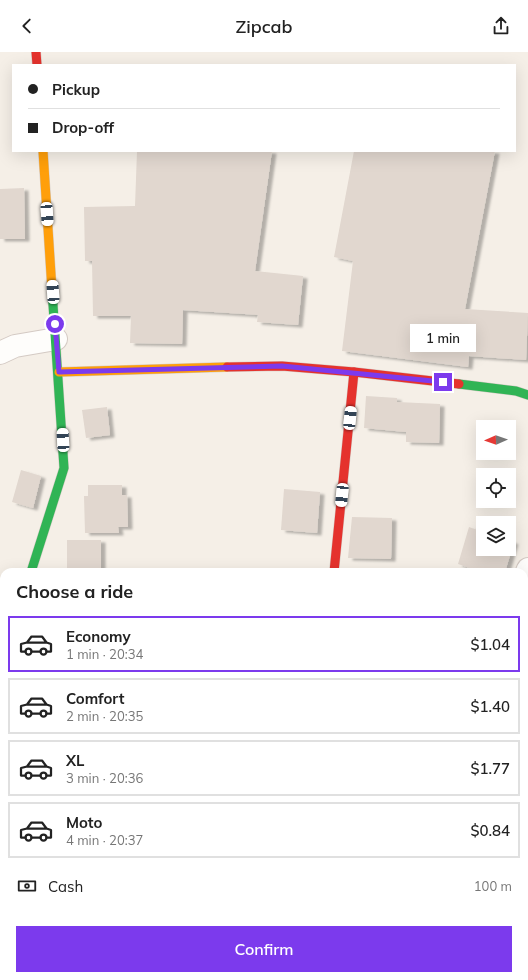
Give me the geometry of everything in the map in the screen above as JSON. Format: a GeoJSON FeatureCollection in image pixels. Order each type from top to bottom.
{"type":"FeatureCollection","features":[{"type":"Feature","properties":{"kind":"street"},"geometry":{"type":"LineString","coordinates":[[36,52],[37,64]]}},
{"type":"Feature","properties":{"kind":"street"},"geometry":{"type":"LineString","coordinates":[[32,568],[47,526],[64,468],[59,372],[43,152]]}},
{"type":"Feature","properties":{"kind":"street"},"geometry":{"type":"LineString","coordinates":[[0,353],[16,346],[56,339]]}},
{"type":"Feature","properties":{"kind":"street"},"geometry":{"type":"LineString","coordinates":[[59,372],[282,366],[354,372],[516,391],[528,395]]}},
{"type":"Feature","properties":{"kind":"street"},"geometry":{"type":"LineString","coordinates":[[334,568],[354,372]]}},
{"type":"Feature","properties":{"kind":"building"},"geometry":{"type":"Polygon","coordinates":[[[137,152],[272,152],[255,271],[303,276],[298,325],[257,322],[258,315],[183,310],[182,344],[130,343],[131,316],[93,316],[92,261],[85,261],[84,207],[135,206],[137,152]]]}},
{"type":"Feature","properties":{"kind":"building"},"geometry":{"type":"Polygon","coordinates":[[[354,152],[495,152],[465,309],[528,313],[526,360],[469,356],[468,367],[342,351],[353,261],[334,257],[354,152]]]}},
{"type":"Feature","properties":{"kind":"building"},"geometry":{"type":"Polygon","coordinates":[[[24,188],[25,239],[0,239],[0,189],[24,188]]]}},
{"type":"Feature","properties":{"kind":"building"},"geometry":{"type":"Polygon","coordinates":[[[366,396],[397,398],[397,402],[440,404],[439,443],[406,442],[406,432],[364,428],[366,396]]]}},
{"type":"Feature","properties":{"kind":"building"},"geometry":{"type":"Polygon","coordinates":[[[107,407],[110,435],[86,438],[82,410],[107,407]]]}},
{"type":"Feature","properties":{"kind":"building"},"geometry":{"type":"Polygon","coordinates":[[[21,470],[41,476],[33,508],[12,502],[21,470]]]}},
{"type":"Feature","properties":{"kind":"building"},"geometry":{"type":"Polygon","coordinates":[[[88,485],[122,485],[122,495],[127,495],[128,527],[118,527],[119,533],[85,533],[84,496],[88,496],[88,485]]]}},
{"type":"Feature","properties":{"kind":"building"},"geometry":{"type":"Polygon","coordinates":[[[284,489],[320,492],[317,533],[281,530],[284,489]]]}},
{"type":"Feature","properties":{"kind":"building"},"geometry":{"type":"Polygon","coordinates":[[[352,517],[392,518],[391,559],[348,558],[352,517]]]}},
{"type":"Feature","properties":{"kind":"building"},"geometry":{"type":"Polygon","coordinates":[[[469,527],[476,530],[476,556],[510,556],[506,568],[470,568],[458,564],[469,527]]]}},
{"type":"Feature","properties":{"kind":"building"},"geometry":{"type":"Polygon","coordinates":[[[67,540],[101,540],[101,568],[67,568],[67,540]]]}},
{"type":"Feature","properties":{"kind":"traffic: fast"},"geometry":{"type":"LineString","coordinates":[[32,568],[64,468],[52,290]]}},
{"type":"Feature","properties":{"kind":"traffic: fast"},"geometry":{"type":"LineString","coordinates":[[459,384],[516,391],[528,395]]}},
{"type":"Feature","properties":{"kind":"traffic: slow"},"geometry":{"type":"LineString","coordinates":[[43,152],[52,290]]}},
{"type":"Feature","properties":{"kind":"traffic: slow"},"geometry":{"type":"LineString","coordinates":[[59,372],[227,367]]}},
{"type":"Feature","properties":{"kind":"traffic: jam"},"geometry":{"type":"LineString","coordinates":[[36,52],[37,64]]}},
{"type":"Feature","properties":{"kind":"traffic: jam"},"geometry":{"type":"LineString","coordinates":[[227,367],[282,366],[354,372],[459,384]]}},
{"type":"Feature","properties":{"kind":"traffic: jam"},"geometry":{"type":"LineString","coordinates":[[334,568],[354,372]]}},
{"type":"Feature","properties":{"kind":"route"},"geometry":{"type":"LineString","coordinates":[[55,324],[59,372],[282,366],[443,382]]}}]}
